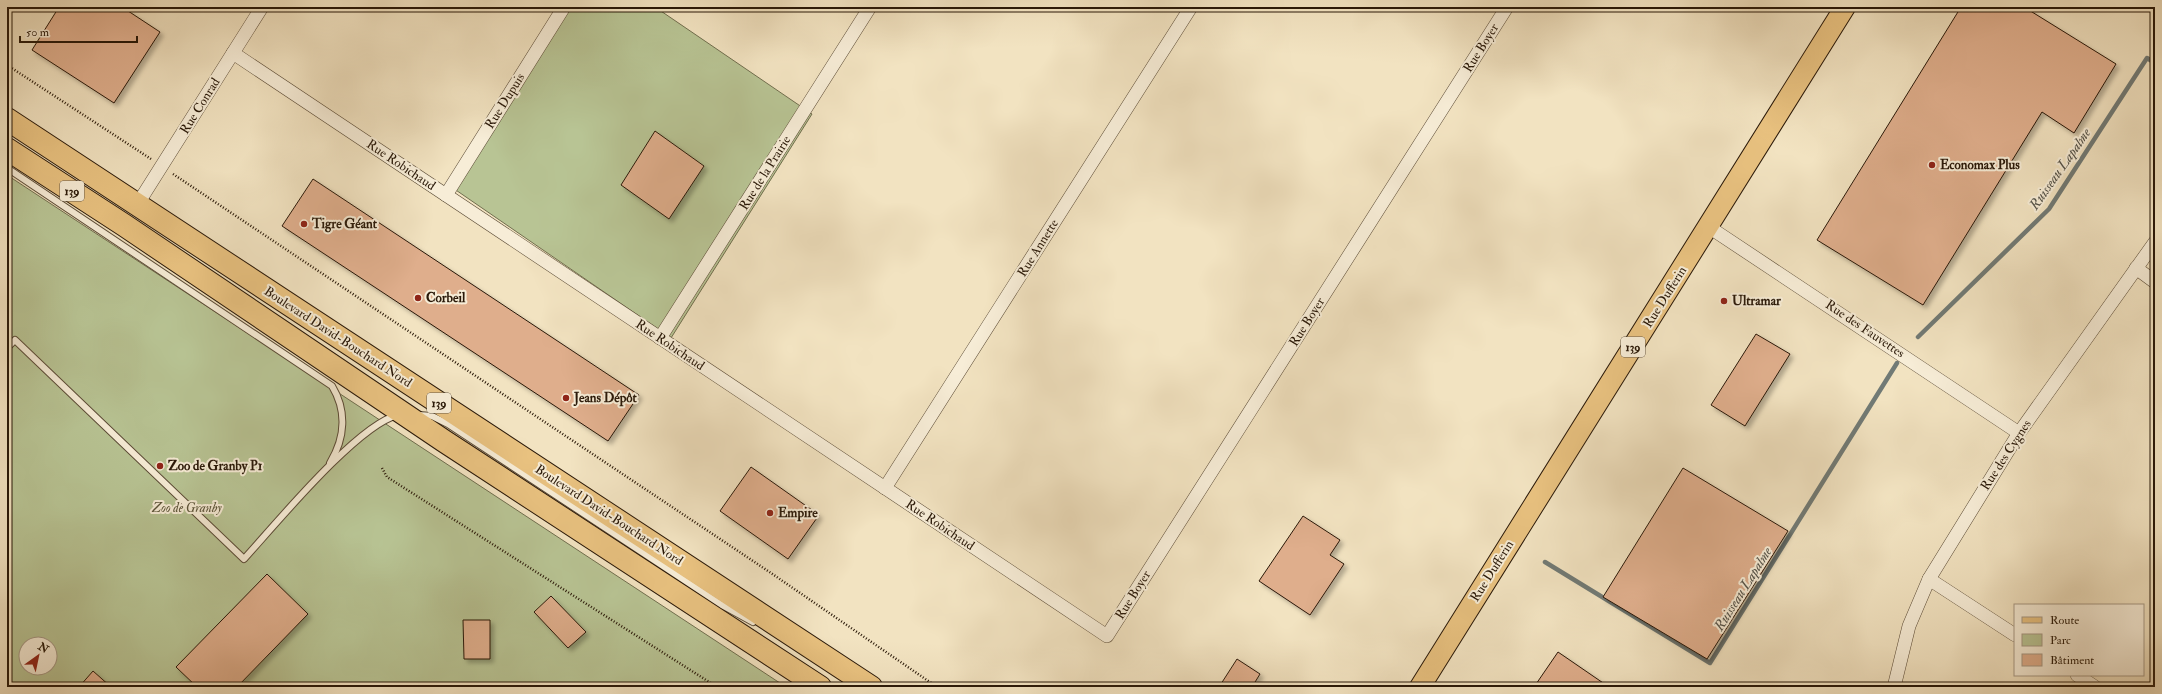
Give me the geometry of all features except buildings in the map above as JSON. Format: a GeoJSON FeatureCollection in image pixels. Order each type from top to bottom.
{"type":"FeatureCollection","features":[{"type":"Feature","properties":{"kind":"highway","name":"Boulevard David-Bouchard Nord"},"geometry":{"type":"LineString","coordinates":[[7,119],[866,684]]}},
{"type":"Feature","properties":{"kind":"highway","name":"Boulevard David-Bouchard Nord"},"geometry":{"type":"LineString","coordinates":[[7,149],[820,687]]}},
{"type":"Feature","properties":{"kind":"main road","name":"Rue Dufferin"},"geometry":{"type":"LineString","coordinates":[[1420,687],[1709,227],[1845,7]]}},
{"type":"Feature","properties":{"kind":"street","name":"Rue Conrad"},"geometry":{"type":"LineString","coordinates":[[137,205],[262,7]]}},
{"type":"Feature","properties":{"kind":"street","name":"Rue Dupuis"},"geometry":{"type":"LineString","coordinates":[[446,196],[564,7]]}},
{"type":"Feature","properties":{"kind":"street","name":"Rue de la Prairie"},"geometry":{"type":"LineString","coordinates":[[660,338],[870,7]]}},
{"type":"Feature","properties":{"kind":"street","name":"Rue Annette"},"geometry":{"type":"LineString","coordinates":[[885,488],[1191,7]]}},
{"type":"Feature","properties":{"kind":"street","name":"Rue Boyer"},"geometry":{"type":"LineString","coordinates":[[1107,636],[1508,7]]}},
{"type":"Feature","properties":{"kind":"street","name":"Rue Robichaud"},"geometry":{"type":"LineString","coordinates":[[233,53],[1107,636]]}},
{"type":"Feature","properties":{"kind":"street","name":"Rue des Fauvettes"},"geometry":{"type":"LineString","coordinates":[[1709,227],[2019,433]]}},
{"type":"Feature","properties":{"kind":"street","name":"Rue des Cygnes"},"geometry":{"type":"LineString","coordinates":[[1894,687],[1909,626],[1929,579],[2019,433],[2155,242]]}},
{"type":"Feature","properties":{"kind":"street"},"geometry":{"type":"LineString","coordinates":[[2136,268],[2155,282]]}},
{"type":"Feature","properties":{"kind":"street"},"geometry":{"type":"LineString","coordinates":[[1929,579],[2014,634]]}},
{"type":"Feature","properties":{"kind":"street"},"geometry":{"type":"LineString","coordinates":[[2079,676],[2096,687]]}},
{"type":"Feature","properties":{"kind":"lane"},"geometry":{"type":"LineString","coordinates":[[7,168],[332,386],[338,396],[343,427],[339,446],[325,471]]}},
{"type":"Feature","properties":{"kind":"lane"},"geometry":{"type":"LineString","coordinates":[[7,348],[15,340],[244,559],[325,471],[379,423],[388,418],[406,414],[432,416],[448,424],[722,605],[757,624]]}},
{"type":"Feature","properties":{"kind":"lane"},"geometry":{"type":"LineString","coordinates":[[785,640],[866,684]]}},
{"type":"Feature","properties":{"kind":"path"},"geometry":{"type":"LineString","coordinates":[[7,65],[162,166],[758,564],[937,687]]}},
{"type":"Feature","properties":{"kind":"path"},"geometry":{"type":"LineString","coordinates":[[382,468],[387,477],[717,687]]}},
{"type":"Feature","properties":{"kind":"green space"},"geometry":{"type":"Polygon","coordinates":[[[565,7],[655,7],[812,114],[671,338],[450,186],[565,7]]]}},
{"type":"Feature","properties":{"kind":"green space","name":"Zoo de Granby"},"geometry":{"type":"Polygon","coordinates":[[[7,175],[786,687],[7,687],[7,175]]]}},
{"type":"Feature","properties":{"kind":"waterway","name":"Ruisseau Lapalme"},"geometry":{"type":"LineString","coordinates":[[1918,337],[2049,209],[2147,58],[2155,63]]}},
{"type":"Feature","properties":{"kind":"waterway","name":"Ruisseau Lapalme"},"geometry":{"type":"LineString","coordinates":[[1545,562],[1710,663],[1897,363]]}},
{"type":"Feature","properties":{"kind":"place","name":"Economax Plus"},"geometry":{"type":"Point","coordinates":[1932,165]}},
{"type":"Feature","properties":{"kind":"place","name":"Tigre Géant"},"geometry":{"type":"Point","coordinates":[304,224]}},
{"type":"Feature","properties":{"kind":"place","name":"Corbeil"},"geometry":{"type":"Point","coordinates":[418,298]}},
{"type":"Feature","properties":{"kind":"place","name":"Ultramar"},"geometry":{"type":"Point","coordinates":[1724,301]}},
{"type":"Feature","properties":{"kind":"place","name":"Jeans Dépôt"},"geometry":{"type":"Point","coordinates":[566,398]}},
{"type":"Feature","properties":{"kind":"place","name":"Zoo de Granby P1"},"geometry":{"type":"Point","coordinates":[160,466]}},
{"type":"Feature","properties":{"kind":"place","name":"Empire"},"geometry":{"type":"Point","coordinates":[770,513]}}]}
